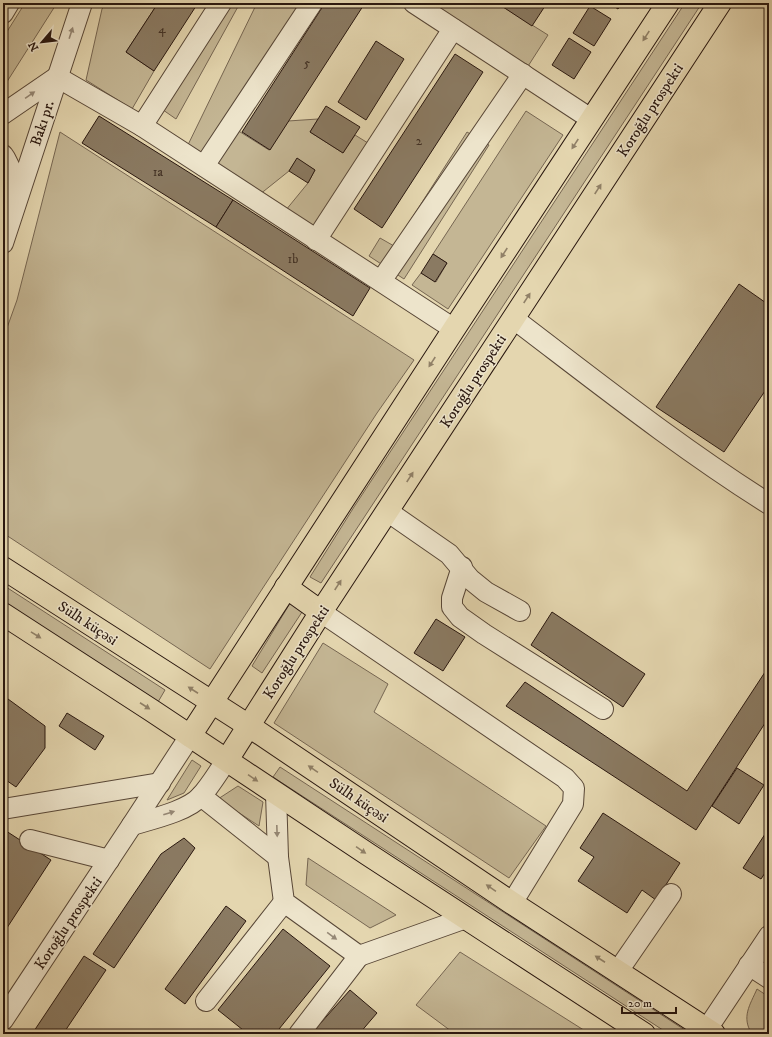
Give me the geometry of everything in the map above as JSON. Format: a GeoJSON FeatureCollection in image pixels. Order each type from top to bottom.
{"type":"FeatureCollection","features":[{"type":"Feature","properties":{"kind":"main road"},"geometry":{"type":"LineString","coordinates":[[190,736],[668,3]]}},
{"type":"Feature","properties":{"kind":"main road","name":"Koroğlu prospekti"},"geometry":{"type":"LineString","coordinates":[[227,760],[321,612],[720,3]]}},
{"type":"Feature","properties":{"kind":"main road","name":"Sülh küçəsi"},"geometry":{"type":"LineString","coordinates":[[3,568],[249,726],[512,903],[711,1032]]}},
{"type":"Feature","properties":{"kind":"main road"},"geometry":{"type":"LineString","coordinates":[[286,587],[321,612]]}},
{"type":"Feature","properties":{"kind":"main road"},"geometry":{"type":"LineString","coordinates":[[3,614],[276,792],[634,1030]]}},
{"type":"Feature","properties":{"kind":"street"},"geometry":{"type":"LineString","coordinates":[[3,13],[9,3]]}},
{"type":"Feature","properties":{"kind":"street","name":"Bakı pr."},"geometry":{"type":"LineString","coordinates":[[3,243],[82,3]]}},
{"type":"Feature","properties":{"kind":"street"},"geometry":{"type":"LineString","coordinates":[[142,126],[221,3]]}},
{"type":"Feature","properties":{"kind":"street"},"geometry":{"type":"LineString","coordinates":[[204,166],[312,3]]}},
{"type":"Feature","properties":{"kind":"street"},"geometry":{"type":"LineString","coordinates":[[414,3],[591,119]]}},
{"type":"Feature","properties":{"kind":"street"},"geometry":{"type":"LineString","coordinates":[[316,240],[453,29]]}},
{"type":"Feature","properties":{"kind":"street"},"geometry":{"type":"LineString","coordinates":[[381,281],[523,74]]}},
{"type":"Feature","properties":{"kind":"street"},"geometry":{"type":"LineString","coordinates":[[3,114],[57,77],[142,126],[454,329]]}},
{"type":"Feature","properties":{"kind":"street"},"geometry":{"type":"LineString","coordinates":[[3,155],[14,176],[17,202]]}},
{"type":"Feature","properties":{"kind":"street"},"geometry":{"type":"LineString","coordinates":[[514,318],[682,446],[735,483],[769,504]]}},
{"type":"Feature","properties":{"kind":"street"},"geometry":{"type":"LineString","coordinates":[[387,511],[449,554],[462,567],[470,579],[486,592],[520,611]]}},
{"type":"Feature","properties":{"kind":"street"},"geometry":{"type":"LineString","coordinates":[[462,567],[452,598],[452,607],[460,617],[603,710]]}},
{"type":"Feature","properties":{"kind":"street"},"geometry":{"type":"LineString","coordinates":[[321,612],[565,778],[574,788],[574,804],[512,903]]}},
{"type":"Feature","properties":{"kind":"street","name":"Koroğlu prospekti"},"geometry":{"type":"LineString","coordinates":[[3,1020],[190,736]]}},
{"type":"Feature","properties":{"kind":"street"},"geometry":{"type":"LineString","coordinates":[[132,825],[185,808],[194,803],[201,796],[227,760]]}},
{"type":"Feature","properties":{"kind":"street"},"geometry":{"type":"LineString","coordinates":[[3,809],[160,783]]}},
{"type":"Feature","properties":{"kind":"street"},"geometry":{"type":"LineString","coordinates":[[206,1001],[284,902],[278,857],[276,792]]}},
{"type":"Feature","properties":{"kind":"street"},"geometry":{"type":"LineString","coordinates":[[201,796],[278,857]]}},
{"type":"Feature","properties":{"kind":"street"},"geometry":{"type":"LineString","coordinates":[[30,840],[109,860]]}},
{"type":"Feature","properties":{"kind":"street"},"geometry":{"type":"LineString","coordinates":[[618,971],[671,894]]}},
{"type":"Feature","properties":{"kind":"street"},"geometry":{"type":"LineString","coordinates":[[284,902],[360,956]]}},
{"type":"Feature","properties":{"kind":"street"},"geometry":{"type":"LineString","coordinates":[[299,1034],[360,956],[466,918]]}},
{"type":"Feature","properties":{"kind":"street"},"geometry":{"type":"LineString","coordinates":[[711,1032],[750,965],[769,936]]}},
{"type":"Feature","properties":{"kind":"street"},"geometry":{"type":"LineString","coordinates":[[750,965],[769,978]]}},
{"type":"Feature","properties":{"kind":"shaded area"},"geometry":{"type":"Polygon","coordinates":[[[25,3],[57,3],[3,88],[3,38],[25,3]]]}},
{"type":"Feature","properties":{"kind":"shaded area"},"geometry":{"type":"Polygon","coordinates":[[[106,3],[158,3],[126,52],[154,71],[132,109],[86,80],[102,9],[106,3]]]}},
{"type":"Feature","properties":{"kind":"shaded area"},"geometry":{"type":"Polygon","coordinates":[[[221,3],[240,3],[176,119],[156,105],[221,3]]]}},
{"type":"Feature","properties":{"kind":"shaded area"},"geometry":{"type":"Polygon","coordinates":[[[257,3],[303,3],[229,125],[269,150],[288,121],[318,119],[310,132],[343,153],[355,135],[376,148],[316,240],[281,216],[308,183],[315,170],[297,159],[289,171],[254,199],[184,153],[257,3]]]}},
{"type":"Feature","properties":{"kind":"shaded area"},"geometry":{"type":"Polygon","coordinates":[[[414,3],[497,3],[548,35],[523,74],[414,3]]]}},
{"type":"Feature","properties":{"kind":"shaded area"},"geometry":{"type":"Polygon","coordinates":[[[685,3],[702,3],[321,583],[310,577],[354,507],[685,3]]]}},
{"type":"Feature","properties":{"kind":"shaded area"},"geometry":{"type":"Polygon","coordinates":[[[526,111],[563,135],[448,309],[412,285],[421,273],[436,282],[447,263],[433,254],[526,111]]]}},
{"type":"Feature","properties":{"kind":"shaded area"},"geometry":{"type":"Polygon","coordinates":[[[60,132],[414,360],[377,413],[210,669],[3,533],[3,339],[17,300],[60,132]]]}},
{"type":"Feature","properties":{"kind":"shaded area"},"geometry":{"type":"Polygon","coordinates":[[[467,132],[489,145],[404,279],[369,256],[380,238],[394,246],[467,132]]]}},
{"type":"Feature","properties":{"kind":"shaded area"},"geometry":{"type":"Polygon","coordinates":[[[3,585],[165,690],[158,702],[3,602],[3,585]]]}},
{"type":"Feature","properties":{"kind":"shaded area"},"geometry":{"type":"Polygon","coordinates":[[[292,600],[304,609],[262,673],[252,666],[292,600]]]}},
{"type":"Feature","properties":{"kind":"shaded area"},"geometry":{"type":"Polygon","coordinates":[[[323,643],[388,684],[374,712],[546,826],[509,878],[274,723],[323,643]]]}},
{"type":"Feature","properties":{"kind":"shaded area"},"geometry":{"type":"Polygon","coordinates":[[[192,760],[201,766],[184,793],[167,800],[192,760]]]}},
{"type":"Feature","properties":{"kind":"shaded area"},"geometry":{"type":"Polygon","coordinates":[[[280,767],[691,1034],[669,1034],[273,777],[280,767]]]}},
{"type":"Feature","properties":{"kind":"shaded area"},"geometry":{"type":"Polygon","coordinates":[[[238,786],[263,802],[259,826],[218,799],[238,786]]]}},
{"type":"Feature","properties":{"kind":"shaded area"},"geometry":{"type":"Polygon","coordinates":[[[308,858],[396,915],[370,928],[306,885],[308,858]]]}},
{"type":"Feature","properties":{"kind":"shaded area"},"geometry":{"type":"Polygon","coordinates":[[[460,952],[590,1034],[455,1034],[416,1005],[460,952]]]}},
{"type":"Feature","properties":{"kind":"shaded area"},"geometry":{"type":"Polygon","coordinates":[[[757,989],[769,997],[769,1034],[752,1034],[747,1022],[749,1006],[757,989]]]}},
{"type":"Feature","properties":{"kind":"building"},"geometry":{"type":"Polygon","coordinates":[[[158,3],[198,3],[154,71],[126,52],[158,3]]]}},
{"type":"Feature","properties":{"kind":"building"},"geometry":{"type":"Polygon","coordinates":[[[325,3],[365,3],[270,150],[242,132],[325,3]]]}},
{"type":"Feature","properties":{"kind":"building"},"geometry":{"type":"Polygon","coordinates":[[[497,3],[547,3],[532,26],[497,3]]]}},
{"type":"Feature","properties":{"kind":"building"},"geometry":{"type":"Polygon","coordinates":[[[609,3],[622,3],[618,9],[609,3]]]}},
{"type":"Feature","properties":{"kind":"building"},"geometry":{"type":"Polygon","coordinates":[[[590,6],[611,19],[594,46],[573,33],[590,6]]]}},
{"type":"Feature","properties":{"kind":"building"},"geometry":{"type":"Polygon","coordinates":[[[569,38],[591,52],[574,79],[552,65],[569,38]]]}},
{"type":"Feature","properties":{"kind":"building"},"geometry":{"type":"Polygon","coordinates":[[[376,41],[404,59],[366,120],[338,102],[376,41]]]}},
{"type":"Feature","properties":{"kind":"building"},"geometry":{"type":"Polygon","coordinates":[[[455,54],[483,72],[382,228],[354,209],[455,54]]]}},
{"type":"Feature","properties":{"kind":"building"},"geometry":{"type":"Polygon","coordinates":[[[326,106],[360,127],[343,153],[310,132],[326,106]]]}},
{"type":"Feature","properties":{"kind":"building"},"geometry":{"type":"Polygon","coordinates":[[[99,116],[233,200],[216,227],[82,143],[99,116]]]}},
{"type":"Feature","properties":{"kind":"building"},"geometry":{"type":"Polygon","coordinates":[[[297,158],[315,170],[308,183],[289,171],[297,158]]]}},
{"type":"Feature","properties":{"kind":"building"},"geometry":{"type":"Polygon","coordinates":[[[233,200],[370,288],[353,316],[216,227],[233,200]]]}},
{"type":"Feature","properties":{"kind":"building"},"geometry":{"type":"Polygon","coordinates":[[[433,254],[447,263],[435,282],[421,273],[433,254]]]}},
{"type":"Feature","properties":{"kind":"building"},"geometry":{"type":"Polygon","coordinates":[[[739,284],[769,305],[769,385],[724,452],[656,407],[739,284]]]}},
{"type":"Feature","properties":{"kind":"building"},"geometry":{"type":"Polygon","coordinates":[[[552,612],[645,674],[623,707],[531,645],[552,612]]]}},
{"type":"Feature","properties":{"kind":"building"},"geometry":{"type":"Polygon","coordinates":[[[436,619],[465,637],[443,671],[414,653],[436,619]]]}},
{"type":"Feature","properties":{"kind":"building"},"geometry":{"type":"Polygon","coordinates":[[[769,666],[769,717],[696,830],[506,706],[525,682],[687,791],[769,666]]]}},
{"type":"Feature","properties":{"kind":"building"},"geometry":{"type":"Polygon","coordinates":[[[8,699],[45,726],[45,748],[16,787],[3,778],[3,706],[8,699]]]}},
{"type":"Feature","properties":{"kind":"building"},"geometry":{"type":"Polygon","coordinates":[[[67,713],[104,736],[95,750],[59,726],[67,713]]]}},
{"type":"Feature","properties":{"kind":"building"},"geometry":{"type":"Polygon","coordinates":[[[737,768],[764,785],[739,824],[712,806],[737,768]]]}},
{"type":"Feature","properties":{"kind":"building"},"geometry":{"type":"Polygon","coordinates":[[[603,813],[680,863],[656,900],[642,890],[627,913],[578,881],[594,857],[580,848],[603,813]]]}},
{"type":"Feature","properties":{"kind":"building"},"geometry":{"type":"Polygon","coordinates":[[[769,828],[769,867],[761,879],[743,868],[769,828]]]}},
{"type":"Feature","properties":{"kind":"building"},"geometry":{"type":"Polygon","coordinates":[[[3,829],[51,860],[3,934],[3,829]]]}},
{"type":"Feature","properties":{"kind":"building"},"geometry":{"type":"Polygon","coordinates":[[[184,838],[195,848],[114,968],[93,954],[161,854],[184,838]]]}},
{"type":"Feature","properties":{"kind":"building"},"geometry":{"type":"Polygon","coordinates":[[[226,906],[246,921],[185,1004],[165,989],[226,906]]]}},
{"type":"Feature","properties":{"kind":"building"},"geometry":{"type":"Polygon","coordinates":[[[283,929],[330,966],[275,1034],[248,1034],[218,1010],[283,929]]]}},
{"type":"Feature","properties":{"kind":"building"},"geometry":{"type":"Polygon","coordinates":[[[84,956],[106,970],[63,1034],[32,1034],[84,956]]]}},
{"type":"Feature","properties":{"kind":"building"},"geometry":{"type":"Polygon","coordinates":[[[350,990],[377,1013],[359,1034],[311,1034],[350,990]]]}}]}
